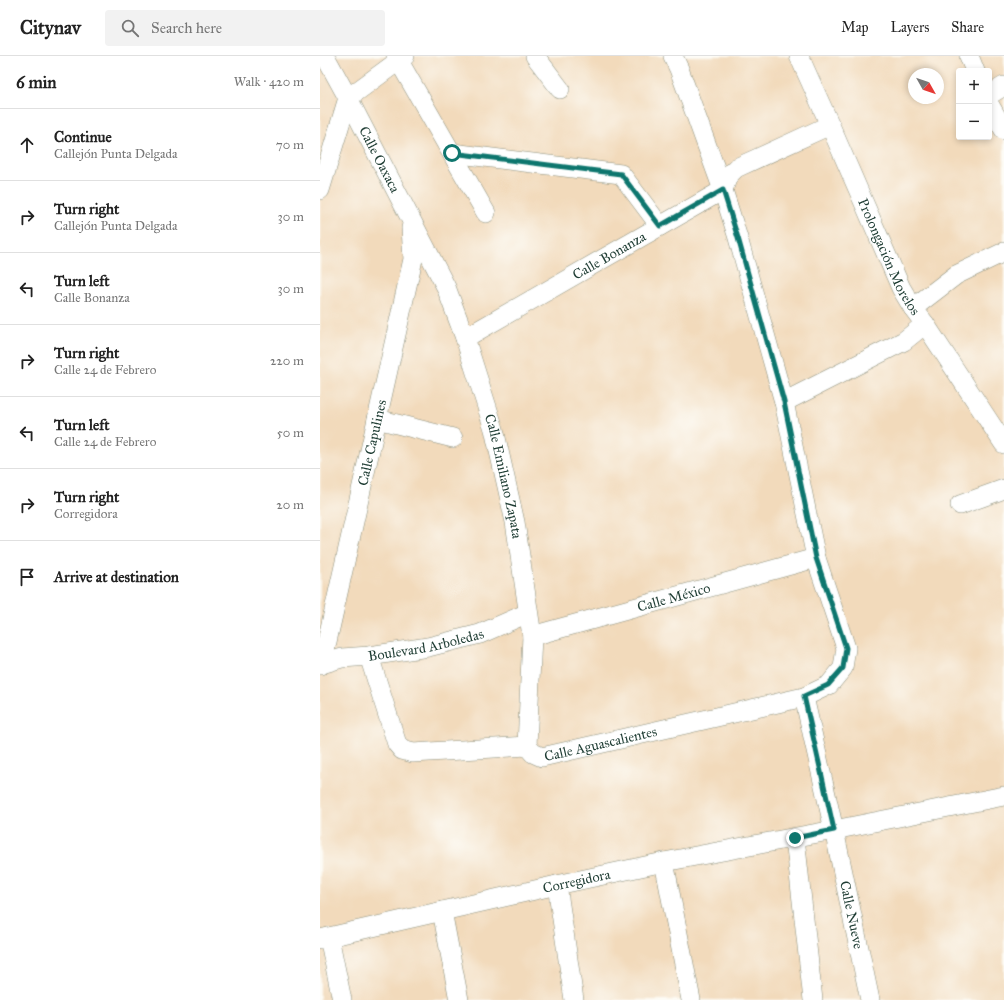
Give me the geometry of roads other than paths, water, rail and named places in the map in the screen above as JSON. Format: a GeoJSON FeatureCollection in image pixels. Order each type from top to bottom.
{"type":"FeatureCollection","features":[{"type":"Feature","properties":{"kind":"street","name":"Calle Oaxaca"},"geometry":{"type":"LineString","coordinates":[[325,56],[411,220]]}},
{"type":"Feature","properties":{"kind":"street"},"geometry":{"type":"LineString","coordinates":[[535,56],[560,89]]}},
{"type":"Feature","properties":{"kind":"street","name":"Calle Aguascalientes"},"geometry":{"type":"LineString","coordinates":[[369,656],[397,744],[402,750],[413,753],[527,746],[533,753],[542,757],[804,696],[828,685],[843,668],[846,648],[816,558],[784,402],[723,190],[673,56]]}},
{"type":"Feature","properties":{"kind":"street","name":"Prolongación Morelos"},"geometry":{"type":"LineString","coordinates":[[799,56],[902,288],[913,308],[1004,444]]}},
{"type":"Feature","properties":{"kind":"street"},"geometry":{"type":"LineString","coordinates":[[969,56],[974,68]]}},
{"type":"Feature","properties":{"kind":"street"},"geometry":{"type":"LineString","coordinates":[[320,190],[348,98],[400,58],[486,213]]}},
{"type":"Feature","properties":{"kind":"street"},"geometry":{"type":"LineString","coordinates":[[992,93],[1004,86]]}},
{"type":"Feature","properties":{"kind":"street"},"geometry":{"type":"LineString","coordinates":[[992,109],[1004,130]]}},
{"type":"Feature","properties":{"kind":"street"},"geometry":{"type":"LineString","coordinates":[[723,190],[728,176],[736,168],[830,125]]}},
{"type":"Feature","properties":{"kind":"street"},"geometry":{"type":"LineString","coordinates":[[452,153],[621,174],[660,226]]}},
{"type":"Feature","properties":{"kind":"street","name":"Calle Bonanza"},"geometry":{"type":"LineString","coordinates":[[465,338],[723,190]]}},
{"type":"Feature","properties":{"kind":"street","name":"Calle Emiliano Zapata"},"geometry":{"type":"LineString","coordinates":[[411,220],[446,287],[465,338],[494,429],[515,522],[532,636],[527,746]]}},
{"type":"Feature","properties":{"kind":"street","name":"Calle Capulines"},"geometry":{"type":"LineString","coordinates":[[321,664],[413,259],[411,220]]}},
{"type":"Feature","properties":{"kind":"street"},"geometry":{"type":"LineString","coordinates":[[913,308],[956,275],[1004,252]]}},
{"type":"Feature","properties":{"kind":"street"},"geometry":{"type":"LineString","coordinates":[[784,402],[904,341],[925,324]]}},
{"type":"Feature","properties":{"kind":"street"},"geometry":{"type":"LineString","coordinates":[[377,419],[453,438]]}},
{"type":"Feature","properties":{"kind":"street"},"geometry":{"type":"LineString","coordinates":[[960,505],[1004,489]]}},
{"type":"Feature","properties":{"kind":"street","name":"Calle México"},"geometry":{"type":"LineString","coordinates":[[532,636],[816,558]]}},
{"type":"Feature","properties":{"kind":"street","name":"Boulevard Arboledas"},"geometry":{"type":"LineString","coordinates":[[321,664],[342,658],[369,656],[428,647],[480,634],[528,613]]}},
{"type":"Feature","properties":{"kind":"street","name":"Calle Nueve"},"geometry":{"type":"LineString","coordinates":[[804,696],[870,1000]]}},
{"type":"Feature","properties":{"kind":"street","name":"Corregidora"},"geometry":{"type":"LineString","coordinates":[[325,938],[664,862],[795,838],[1004,796]]}},
{"type":"Feature","properties":{"kind":"street"},"geometry":{"type":"LineString","coordinates":[[795,838],[814,1000]]}},
{"type":"Feature","properties":{"kind":"street"},"geometry":{"type":"LineString","coordinates":[[664,862],[691,1000]]}},
{"type":"Feature","properties":{"kind":"street"},"geometry":{"type":"LineString","coordinates":[[557,885],[574,1000]]}},
{"type":"Feature","properties":{"kind":"street"},"geometry":{"type":"LineString","coordinates":[[442,911],[459,1000]]}},
{"type":"Feature","properties":{"kind":"street"},"geometry":{"type":"LineString","coordinates":[[325,938],[342,1000]]}}]}
